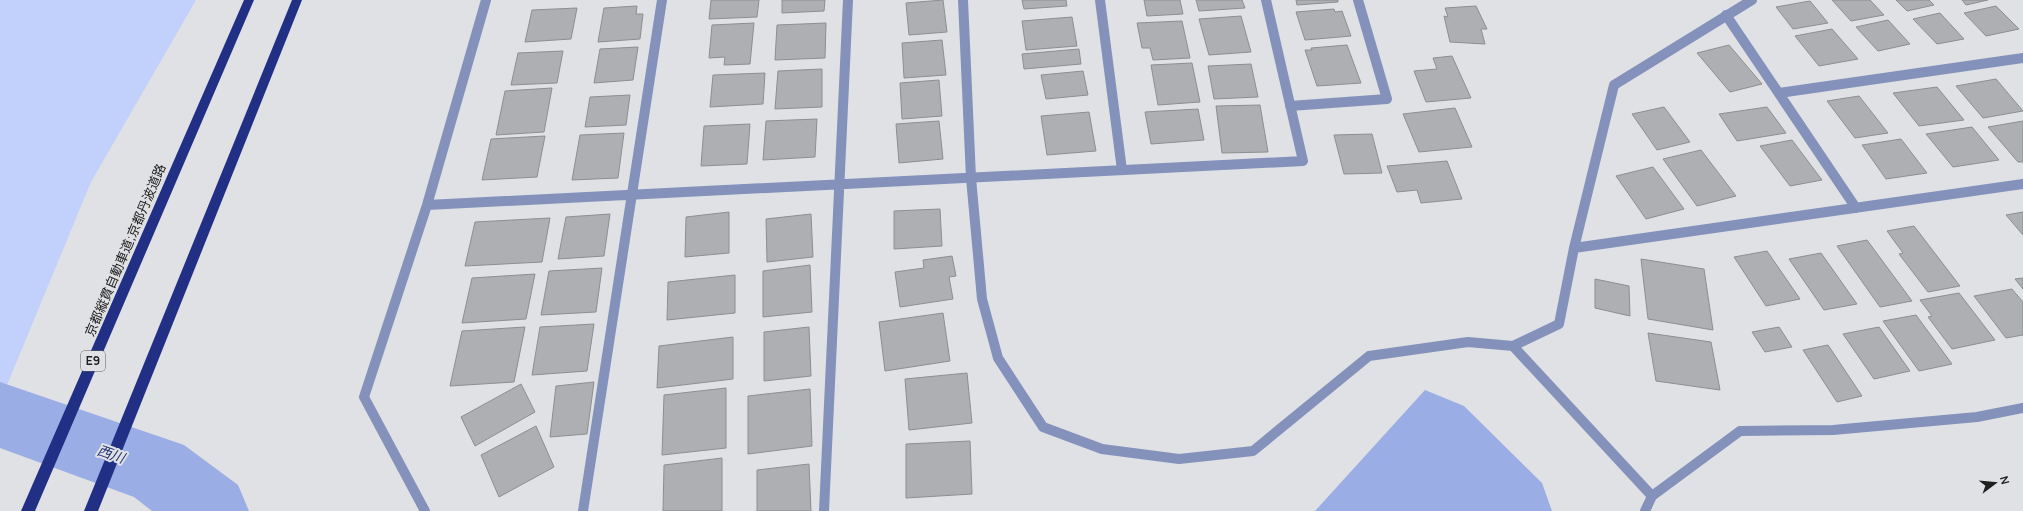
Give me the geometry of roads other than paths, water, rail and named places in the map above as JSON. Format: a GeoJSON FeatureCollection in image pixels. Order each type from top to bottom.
{"type":"FeatureCollection","features":[{"type":"Feature","properties":{"kind":"highway","name":"京都縦貫自動車道;京都丹波道路"},"geometry":{"type":"LineString","coordinates":[[28,511],[249,0]]}},
{"type":"Feature","properties":{"kind":"highway"},"geometry":{"type":"LineString","coordinates":[[90,511],[297,0]]}},
{"type":"Feature","properties":{"kind":"street"},"geometry":{"type":"LineString","coordinates":[[425,511],[364,397],[427,205],[486,0]]}},
{"type":"Feature","properties":{"kind":"street"},"geometry":{"type":"LineString","coordinates":[[583,511],[662,0]]}},
{"type":"Feature","properties":{"kind":"street"},"geometry":{"type":"LineString","coordinates":[[824,511],[848,0]]}},
{"type":"Feature","properties":{"kind":"street"},"geometry":{"type":"LineString","coordinates":[[964,0],[970,178],[982,299],[998,358],[1043,427],[1102,449],[1179,459],[1253,451],[1369,356],[1468,342],[1513,346],[1559,324],[1574,248],[1614,85],[1752,0]]}},
{"type":"Feature","properties":{"kind":"street"},"geometry":{"type":"LineString","coordinates":[[1100,0],[1122,170]]}},
{"type":"Feature","properties":{"kind":"street"},"geometry":{"type":"LineString","coordinates":[[427,205],[1303,161],[1266,0]]}},
{"type":"Feature","properties":{"kind":"street"},"geometry":{"type":"LineString","coordinates":[[1290,106],[1387,99],[1358,0]]}},
{"type":"Feature","properties":{"kind":"street"},"geometry":{"type":"LineString","coordinates":[[1726,15],[1856,208]]}},
{"type":"Feature","properties":{"kind":"street"},"geometry":{"type":"LineString","coordinates":[[1779,94],[2023,58]]}},
{"type":"Feature","properties":{"kind":"street"},"geometry":{"type":"LineString","coordinates":[[1574,248],[2023,184]]}},
{"type":"Feature","properties":{"kind":"street"},"geometry":{"type":"LineString","coordinates":[[1513,346],[1652,496]]}},
{"type":"Feature","properties":{"kind":"street"},"geometry":{"type":"LineString","coordinates":[[1645,511],[1652,496],[1740,431],[1833,430],[1977,417],[2023,408]]}},
{"type":"Feature","properties":{"kind":"waterway","name":"西川"},"geometry":{"type":"LineString","coordinates":[[0,415],[158,470],[211,511]]}}]}
